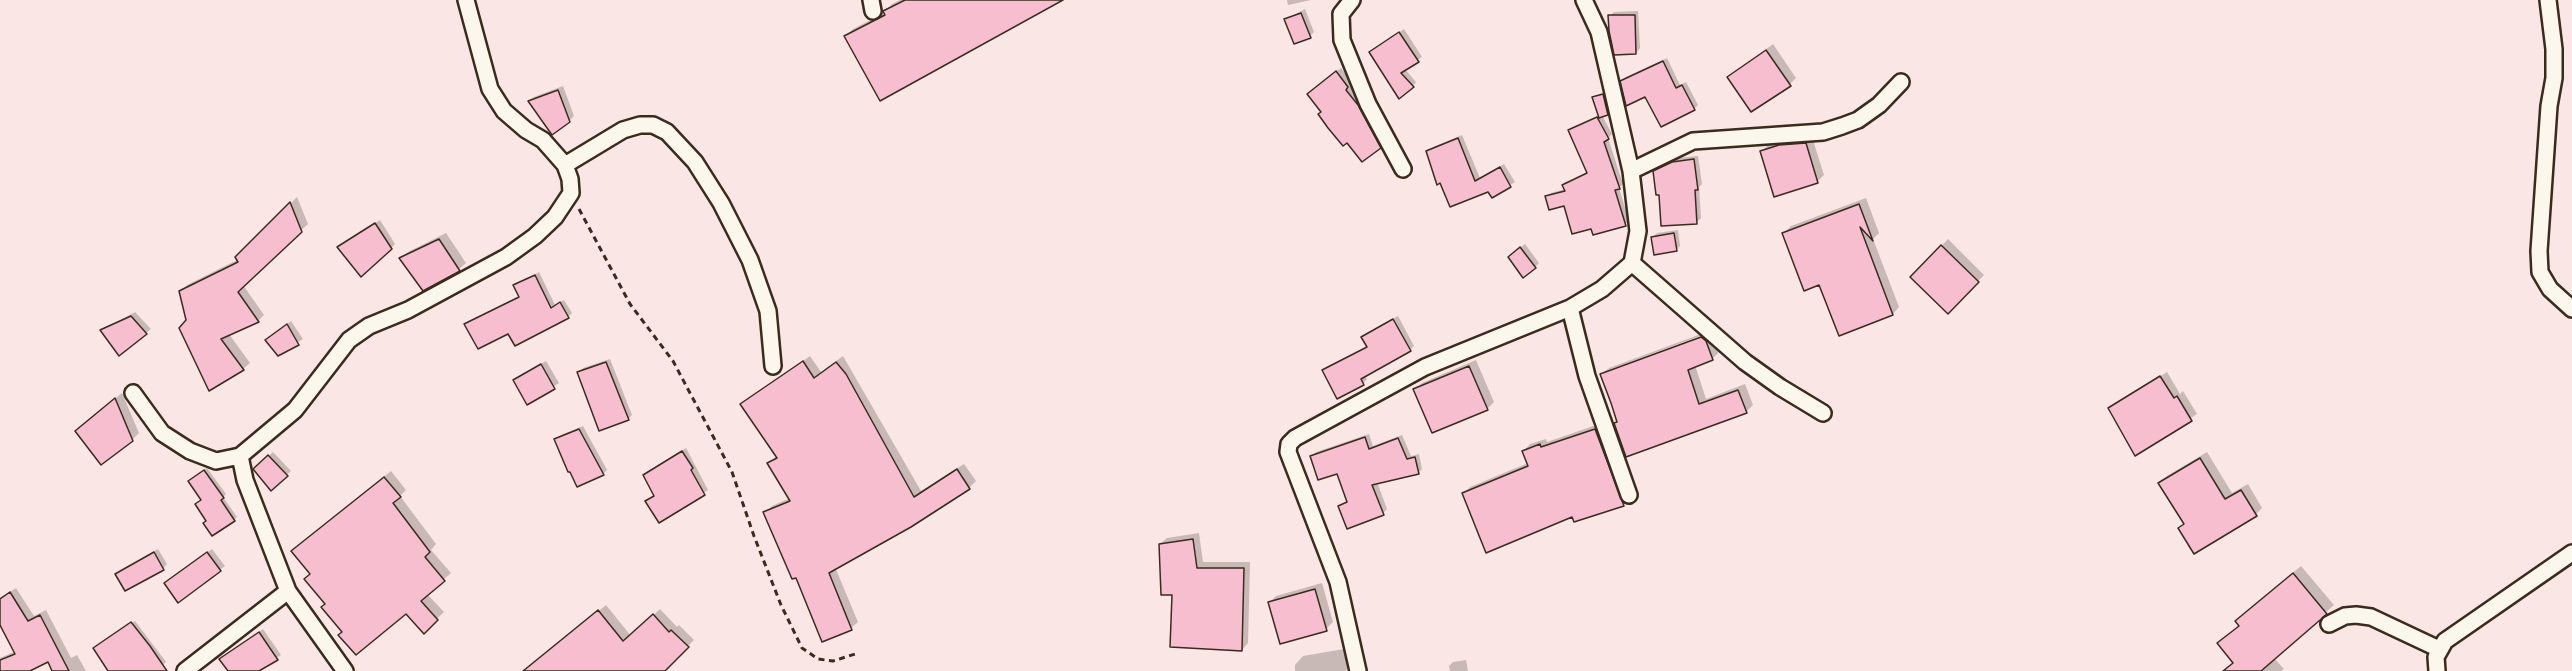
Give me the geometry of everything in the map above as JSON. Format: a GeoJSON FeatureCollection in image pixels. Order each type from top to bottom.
{"type":"FeatureCollection","features":[{"type":"Feature","properties":{"kind":"street"},"geometry":{"type":"LineString","coordinates":[[133,393],[162,433],[190,451],[216,462],[240,456],[295,410],[349,340],[369,326],[408,310],[506,257],[535,236],[555,217],[571,193],[570,179],[565,165],[543,140],[526,130],[504,111],[490,89],[466,0]]}},
{"type":"Feature","properties":{"kind":"street"},"geometry":{"type":"LineString","coordinates":[[1352,0],[1341,14],[1342,40],[1368,104],[1403,170]]}},
{"type":"Feature","properties":{"kind":"street"},"geometry":{"type":"LineString","coordinates":[[1358,671],[1338,582],[1288,452],[1289,444],[1294,438],[1425,367],[1570,308],[1602,289],[1632,263],[1638,231],[1631,171],[1599,32],[1584,0]]}},
{"type":"Feature","properties":{"kind":"street"},"geometry":{"type":"LineString","coordinates":[[2548,0],[2554,49],[2554,78],[2548,106],[2539,251],[2540,272],[2550,289],[2572,309]]}},
{"type":"Feature","properties":{"kind":"street"},"geometry":{"type":"LineString","coordinates":[[1631,171],[1693,141],[1823,132],[1842,126],[1858,120],[1879,105],[1901,82]]}},
{"type":"Feature","properties":{"kind":"street"},"geometry":{"type":"LineString","coordinates":[[565,165],[623,130],[640,125],[653,125],[667,132],[695,162],[750,260],[768,311],[774,366]]}},
{"type":"Feature","properties":{"kind":"street"},"geometry":{"type":"LineString","coordinates":[[1632,263],[1744,362],[1823,413]]}},
{"type":"Feature","properties":{"kind":"street"},"geometry":{"type":"LineString","coordinates":[[1570,308],[1587,376],[1629,495]]}},
{"type":"Feature","properties":{"kind":"street"},"geometry":{"type":"LineString","coordinates":[[240,456],[245,480],[288,591],[345,671]]}},
{"type":"Feature","properties":{"kind":"street"},"geometry":{"type":"LineString","coordinates":[[2437,671],[2436,657],[2439,649],[2453,634],[2572,553]]}},
{"type":"Feature","properties":{"kind":"street"},"geometry":{"type":"LineString","coordinates":[[185,671],[288,591]]}},
{"type":"Feature","properties":{"kind":"street"},"geometry":{"type":"LineString","coordinates":[[2329,624],[2345,616],[2356,615],[2372,618],[2439,649]]}},
{"type":"Feature","properties":{"kind":"path"},"geometry":{"type":"LineString","coordinates":[[571,193],[630,304],[673,361],[732,472],[741,505],[773,586],[802,648],[818,660],[833,661],[855,654]]}},
{"type":"Feature","properties":{"kind":"building"},"geometry":{"type":"Polygon","coordinates":[[[905,0],[1063,0],[880,101],[844,36],[885,15],[883,11],[905,0]]]}},
{"type":"Feature","properties":{"kind":"building"},"geometry":{"type":"Polygon","coordinates":[[[1301,13],[1311,38],[1294,44],[1284,19],[1301,13]]]}},
{"type":"Feature","properties":{"kind":"building"},"geometry":{"type":"Polygon","coordinates":[[[1608,15],[1635,15],[1636,54],[1614,55],[1608,15]]]}},
{"type":"Feature","properties":{"kind":"building"},"geometry":{"type":"Polygon","coordinates":[[[1399,32],[1419,62],[1401,73],[1414,87],[1399,99],[1369,52],[1399,32]]]}},
{"type":"Feature","properties":{"kind":"building"},"geometry":{"type":"Polygon","coordinates":[[[1766,50],[1791,86],[1751,112],[1727,77],[1766,50]]]}},
{"type":"Feature","properties":{"kind":"building"},"geometry":{"type":"Polygon","coordinates":[[[1663,61],[1676,88],[1682,85],[1695,110],[1661,127],[1645,97],[1626,106],[1620,81],[1663,61]]]}},
{"type":"Feature","properties":{"kind":"building"},"geometry":{"type":"Polygon","coordinates":[[[1336,71],[1348,87],[1346,90],[1358,105],[1381,148],[1362,162],[1347,143],[1343,146],[1328,128],[1318,114],[1321,112],[1307,94],[1336,71]]]}},
{"type":"Feature","properties":{"kind":"building"},"geometry":{"type":"Polygon","coordinates":[[[558,90],[570,122],[552,135],[528,101],[558,90]]]}},
{"type":"Feature","properties":{"kind":"building"},"geometry":{"type":"Polygon","coordinates":[[[1603,94],[1608,115],[1599,118],[1592,97],[1603,94]]]}},
{"type":"Feature","properties":{"kind":"building"},"geometry":{"type":"Polygon","coordinates":[[[1597,117],[1609,139],[1604,142],[1620,189],[1615,190],[1626,226],[1593,235],[1591,229],[1572,234],[1564,206],[1549,210],[1545,196],[1565,191],[1562,185],[1587,173],[1568,130],[1597,117]]]}},
{"type":"Feature","properties":{"kind":"building"},"geometry":{"type":"Polygon","coordinates":[[[1458,138],[1475,181],[1500,167],[1511,187],[1492,198],[1488,192],[1450,207],[1440,183],[1437,185],[1426,151],[1458,138]]]}},
{"type":"Feature","properties":{"kind":"building"},"geometry":{"type":"Polygon","coordinates":[[[1806,143],[1818,183],[1774,197],[1760,151],[1779,145],[1806,143]]]}},
{"type":"Feature","properties":{"kind":"building"},"geometry":{"type":"Polygon","coordinates":[[[1694,159],[1698,190],[1695,190],[1697,224],[1661,226],[1659,195],[1656,195],[1653,171],[1672,162],[1694,159]]]}},
{"type":"Feature","properties":{"kind":"building"},"geometry":{"type":"Polygon","coordinates":[[[290,202],[302,232],[238,292],[259,322],[221,339],[244,370],[209,391],[179,328],[186,320],[179,291],[238,262],[235,257],[290,202]]]}},
{"type":"Feature","properties":{"kind":"building"},"geometry":{"type":"Polygon","coordinates":[[[1859,204],[1873,241],[1860,227],[1893,315],[1839,336],[1819,285],[1804,291],[1782,233],[1859,204]]]}},
{"type":"Feature","properties":{"kind":"building"},"geometry":{"type":"Polygon","coordinates":[[[375,223],[392,249],[361,277],[337,247],[375,223]]]}},
{"type":"Feature","properties":{"kind":"building"},"geometry":{"type":"Polygon","coordinates":[[[1674,233],[1677,251],[1654,255],[1651,237],[1674,233]]]}},
{"type":"Feature","properties":{"kind":"building"},"geometry":{"type":"Polygon","coordinates":[[[439,239],[460,271],[423,291],[399,258],[439,239]]]}},
{"type":"Feature","properties":{"kind":"building"},"geometry":{"type":"Polygon","coordinates":[[[1941,245],[1979,282],[1948,314],[1910,277],[1941,245]]]}},
{"type":"Feature","properties":{"kind":"building"},"geometry":{"type":"Polygon","coordinates":[[[1520,247],[1536,268],[1523,278],[1508,257],[1520,247]]]}},
{"type":"Feature","properties":{"kind":"building"},"geometry":{"type":"Polygon","coordinates":[[[535,275],[551,308],[560,302],[569,318],[515,346],[508,334],[478,349],[464,324],[519,297],[513,285],[535,275]]]}},
{"type":"Feature","properties":{"kind":"building"},"geometry":{"type":"Polygon","coordinates":[[[131,316],[147,334],[119,356],[100,330],[131,316]]]}},
{"type":"Feature","properties":{"kind":"building"},"geometry":{"type":"Polygon","coordinates":[[[1393,319],[1411,351],[1361,379],[1364,385],[1337,399],[1322,370],[1367,347],[1361,337],[1393,319]]]}},
{"type":"Feature","properties":{"kind":"building"},"geometry":{"type":"Polygon","coordinates":[[[287,324],[299,345],[278,356],[265,340],[287,324]]]}},
{"type":"Feature","properties":{"kind":"building"},"geometry":{"type":"Polygon","coordinates":[[[1701,337],[1706,341],[1713,360],[1688,370],[1699,404],[1738,390],[1747,413],[1626,457],[1614,423],[1617,422],[1600,374],[1701,337]]]}},
{"type":"Feature","properties":{"kind":"building"},"geometry":{"type":"Polygon","coordinates":[[[803,361],[814,378],[836,362],[846,374],[914,497],[957,469],[970,489],[911,527],[829,573],[852,630],[822,642],[796,578],[792,579],[763,512],[790,501],[767,463],[777,458],[740,404],[803,361]]]}},
{"type":"Feature","properties":{"kind":"building"},"geometry":{"type":"Polygon","coordinates":[[[606,362],[629,420],[599,431],[577,372],[606,362]]]}},
{"type":"Feature","properties":{"kind":"building"},"geometry":{"type":"Polygon","coordinates":[[[541,364],[555,389],[527,405],[513,380],[541,364]]]}},
{"type":"Feature","properties":{"kind":"building"},"geometry":{"type":"Polygon","coordinates":[[[1469,366],[1488,410],[1432,433],[1413,389],[1469,366]]]}},
{"type":"Feature","properties":{"kind":"building"},"geometry":{"type":"Polygon","coordinates":[[[2160,376],[2174,398],[2177,396],[2192,421],[2135,456],[2108,408],[2160,376]]]}},
{"type":"Feature","properties":{"kind":"building"},"geometry":{"type":"Polygon","coordinates":[[[115,398],[133,441],[101,465],[75,431],[115,398]]]}},
{"type":"Feature","properties":{"kind":"building"},"geometry":{"type":"Polygon","coordinates":[[[579,429],[604,475],[577,487],[554,439],[579,429]]]}},
{"type":"Feature","properties":{"kind":"building"},"geometry":{"type":"Polygon","coordinates":[[[1595,429],[1624,506],[1574,522],[1572,517],[1486,553],[1462,493],[1528,466],[1522,451],[1595,429]]]}},
{"type":"Feature","properties":{"kind":"building"},"geometry":{"type":"Polygon","coordinates":[[[1365,437],[1369,449],[1398,438],[1407,459],[1415,457],[1419,474],[1372,485],[1384,515],[1347,529],[1338,506],[1347,502],[1337,474],[1318,480],[1310,456],[1365,437]]]}},
{"type":"Feature","properties":{"kind":"building"},"geometry":{"type":"Polygon","coordinates":[[[682,451],[693,468],[691,470],[705,495],[659,523],[645,501],[654,496],[643,475],[682,451]]]}},
{"type":"Feature","properties":{"kind":"building"},"geometry":{"type":"Polygon","coordinates":[[[268,455],[288,476],[271,491],[253,469],[268,455]]]}},
{"type":"Feature","properties":{"kind":"building"},"geometry":{"type":"Polygon","coordinates":[[[2200,458],[2225,499],[2241,490],[2257,516],[2194,554],[2178,528],[2184,524],[2158,483],[2200,458]]]}},
{"type":"Feature","properties":{"kind":"building"},"geometry":{"type":"Polygon","coordinates":[[[204,470],[224,498],[221,500],[235,521],[212,536],[203,523],[206,521],[195,504],[201,500],[188,481],[204,470]]]}},
{"type":"Feature","properties":{"kind":"building"},"geometry":{"type":"Polygon","coordinates":[[[384,477],[401,497],[393,503],[430,552],[425,557],[445,581],[421,601],[438,620],[424,634],[406,614],[356,655],[338,635],[342,632],[321,607],[325,604],[304,579],[310,574],[291,551],[384,477]]]}},
{"type":"Feature","properties":{"kind":"building"},"geometry":{"type":"Polygon","coordinates":[[[1193,539],[1197,568],[1244,568],[1242,651],[1170,647],[1172,595],[1161,595],[1159,544],[1193,539]]]}},
{"type":"Feature","properties":{"kind":"building"},"geometry":{"type":"Polygon","coordinates":[[[154,552],[164,570],[125,591],[115,574],[154,552]]]}},
{"type":"Feature","properties":{"kind":"building"},"geometry":{"type":"Polygon","coordinates":[[[207,552],[221,571],[178,603],[164,583],[207,552]]]}},
{"type":"Feature","properties":{"kind":"building"},"geometry":{"type":"Polygon","coordinates":[[[2293,573],[2327,614],[2261,671],[2223,671],[2233,663],[2217,643],[2239,626],[2235,621],[2293,573]]]}},
{"type":"Feature","properties":{"kind":"building"},"geometry":{"type":"Polygon","coordinates":[[[1315,589],[1327,631],[1280,644],[1268,602],[1315,589]]]}},
{"type":"Feature","properties":{"kind":"building"},"geometry":{"type":"Polygon","coordinates":[[[10,592],[28,621],[40,615],[69,671],[52,671],[48,662],[30,671],[0,671],[0,660],[15,654],[0,625],[0,599],[10,592]]]}},
{"type":"Feature","properties":{"kind":"building"},"geometry":{"type":"Polygon","coordinates":[[[598,610],[623,641],[653,614],[669,632],[671,630],[689,647],[665,671],[523,671],[598,610]]]}},
{"type":"Feature","properties":{"kind":"building"},"geometry":{"type":"Polygon","coordinates":[[[131,622],[167,671],[108,671],[93,648],[131,622]]]}},
{"type":"Feature","properties":{"kind":"building"},"geometry":{"type":"Polygon","coordinates":[[[259,632],[278,660],[259,671],[228,671],[219,659],[259,632]]]}}]}
